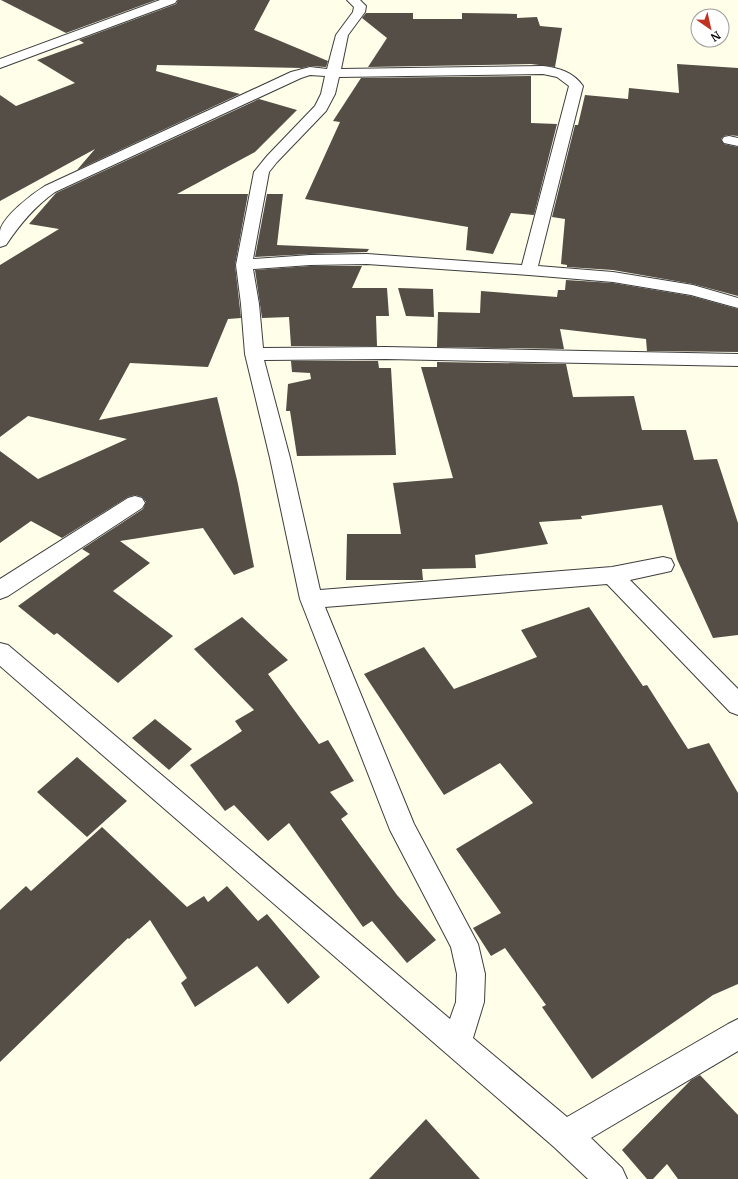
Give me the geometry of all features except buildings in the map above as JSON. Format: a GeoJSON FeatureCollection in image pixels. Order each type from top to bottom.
{"type":"FeatureCollection","features":[{"type":"Feature","properties":{"kind":"street"},"geometry":{"type":"LineString","coordinates":[[0,64],[171,0]]}},
{"type":"Feature","properties":{"kind":"street"},"geometry":{"type":"LineString","coordinates":[[353,0],[360,6],[359,12],[342,35],[328,94],[321,108],[272,159],[262,172],[244,265],[250,304],[254,354],[280,458],[310,599],[403,830],[464,944],[471,974],[470,1002],[457,1044]]}},
{"type":"Feature","properties":{"kind":"street"},"geometry":{"type":"LineString","coordinates":[[0,242],[16,216],[34,199],[50,189],[296,74],[310,71],[333,73],[543,70],[561,73],[572,79],[576,86],[529,270]]}},
{"type":"Feature","properties":{"kind":"street"},"geometry":{"type":"LineString","coordinates":[[244,265],[310,260],[367,259],[529,270],[613,277],[692,290],[738,303]]}},
{"type":"Feature","properties":{"kind":"street"},"geometry":{"type":"LineString","coordinates":[[254,354],[386,353],[738,360]]}},
{"type":"Feature","properties":{"kind":"street"},"geometry":{"type":"LineString","coordinates":[[0,590],[135,503]]}},
{"type":"Feature","properties":{"kind":"street"},"geometry":{"type":"LineString","coordinates":[[310,599],[612,575],[663,565]]}},
{"type":"Feature","properties":{"kind":"street"},"geometry":{"type":"LineString","coordinates":[[612,575],[738,705]]}},
{"type":"Feature","properties":{"kind":"street"},"geometry":{"type":"LineString","coordinates":[[0,652],[565,1136],[611,1179]]}},
{"type":"Feature","properties":{"kind":"street"},"geometry":{"type":"LineString","coordinates":[[565,1136],[738,1034]]}}]}
